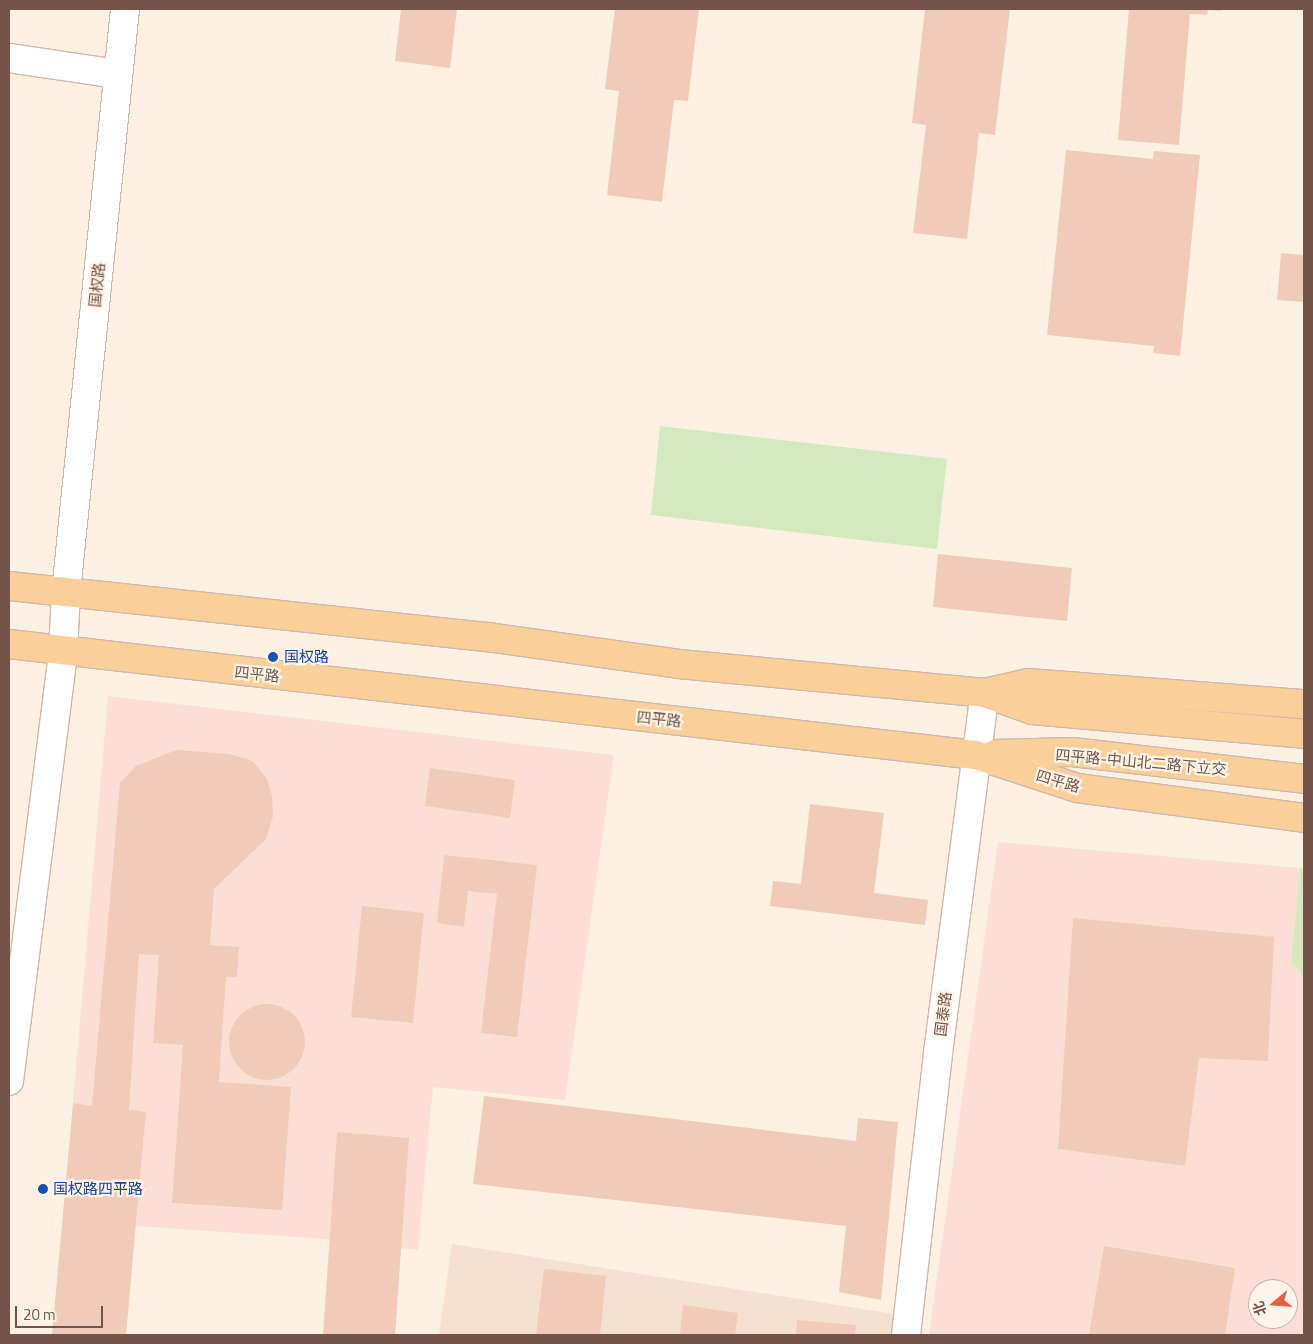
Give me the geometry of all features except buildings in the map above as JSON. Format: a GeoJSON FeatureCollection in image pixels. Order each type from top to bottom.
{"type":"FeatureCollection","features":[{"type":"Feature","properties":{"kind":"main road"},"geometry":{"type":"LineString","coordinates":[[9,586],[488,637],[679,664],[985,693],[1032,710],[1304,734]]}},
{"type":"Feature","properties":{"kind":"main road","name":"四平路"},"geometry":{"type":"LineString","coordinates":[[9,644],[63,652],[976,755],[1077,788],[1304,818]]}},
{"type":"Feature","properties":{"kind":"main road"},"geometry":{"type":"LineString","coordinates":[[985,693],[1028,683],[1304,704]]}},
{"type":"Feature","properties":{"kind":"main road","name":"四平路-中山北二路下立交"},"geometry":{"type":"LineString","coordinates":[[976,755],[1072,752],[1304,779]]}},
{"type":"Feature","properties":{"kind":"street","name":"国权路"},"geometry":{"type":"LineString","coordinates":[[63,652],[66,592],[125,9]]}},
{"type":"Feature","properties":{"kind":"street"},"geometry":{"type":"LineString","coordinates":[[9,58],[118,74]]}},
{"type":"Feature","properties":{"kind":"street"},"geometry":{"type":"LineString","coordinates":[[9,1081],[12,1032],[63,652]]}},
{"type":"Feature","properties":{"kind":"street","name":"国泰路"},"geometry":{"type":"LineString","coordinates":[[906,1335],[938,1053],[985,693]]}},
{"type":"Feature","properties":{"kind":"shaded area"},"geometry":{"type":"Polygon","coordinates":[[[108,696],[614,755],[565,1100],[433,1087],[418,1250],[312,1238],[136,1226],[145,1119],[73,1103],[108,696]]]}},
{"type":"Feature","properties":{"kind":"shaded area"},"geometry":{"type":"Polygon","coordinates":[[[998,842],[1300,868],[1291,961],[1304,978],[1304,1335],[929,1335],[998,842]]]}},
{"type":"Feature","properties":{"kind":"shaded area"},"geometry":{"type":"Polygon","coordinates":[[[452,1244],[894,1314],[891,1335],[439,1335],[452,1244]]]}},
{"type":"Feature","properties":{"kind":"green space"},"geometry":{"type":"Polygon","coordinates":[[[660,426],[947,459],[937,549],[651,515],[660,426]]]}},
{"type":"Feature","properties":{"kind":"green space"},"geometry":{"type":"Polygon","coordinates":[[[1300,868],[1304,868],[1304,978],[1291,961],[1300,868]]]}},
{"type":"Feature","properties":{"kind":"place","name":"国权路"},"geometry":{"type":"Point","coordinates":[273,657]}},
{"type":"Feature","properties":{"kind":"place","name":"国权路四平路"},"geometry":{"type":"Point","coordinates":[43,1189]}}]}
